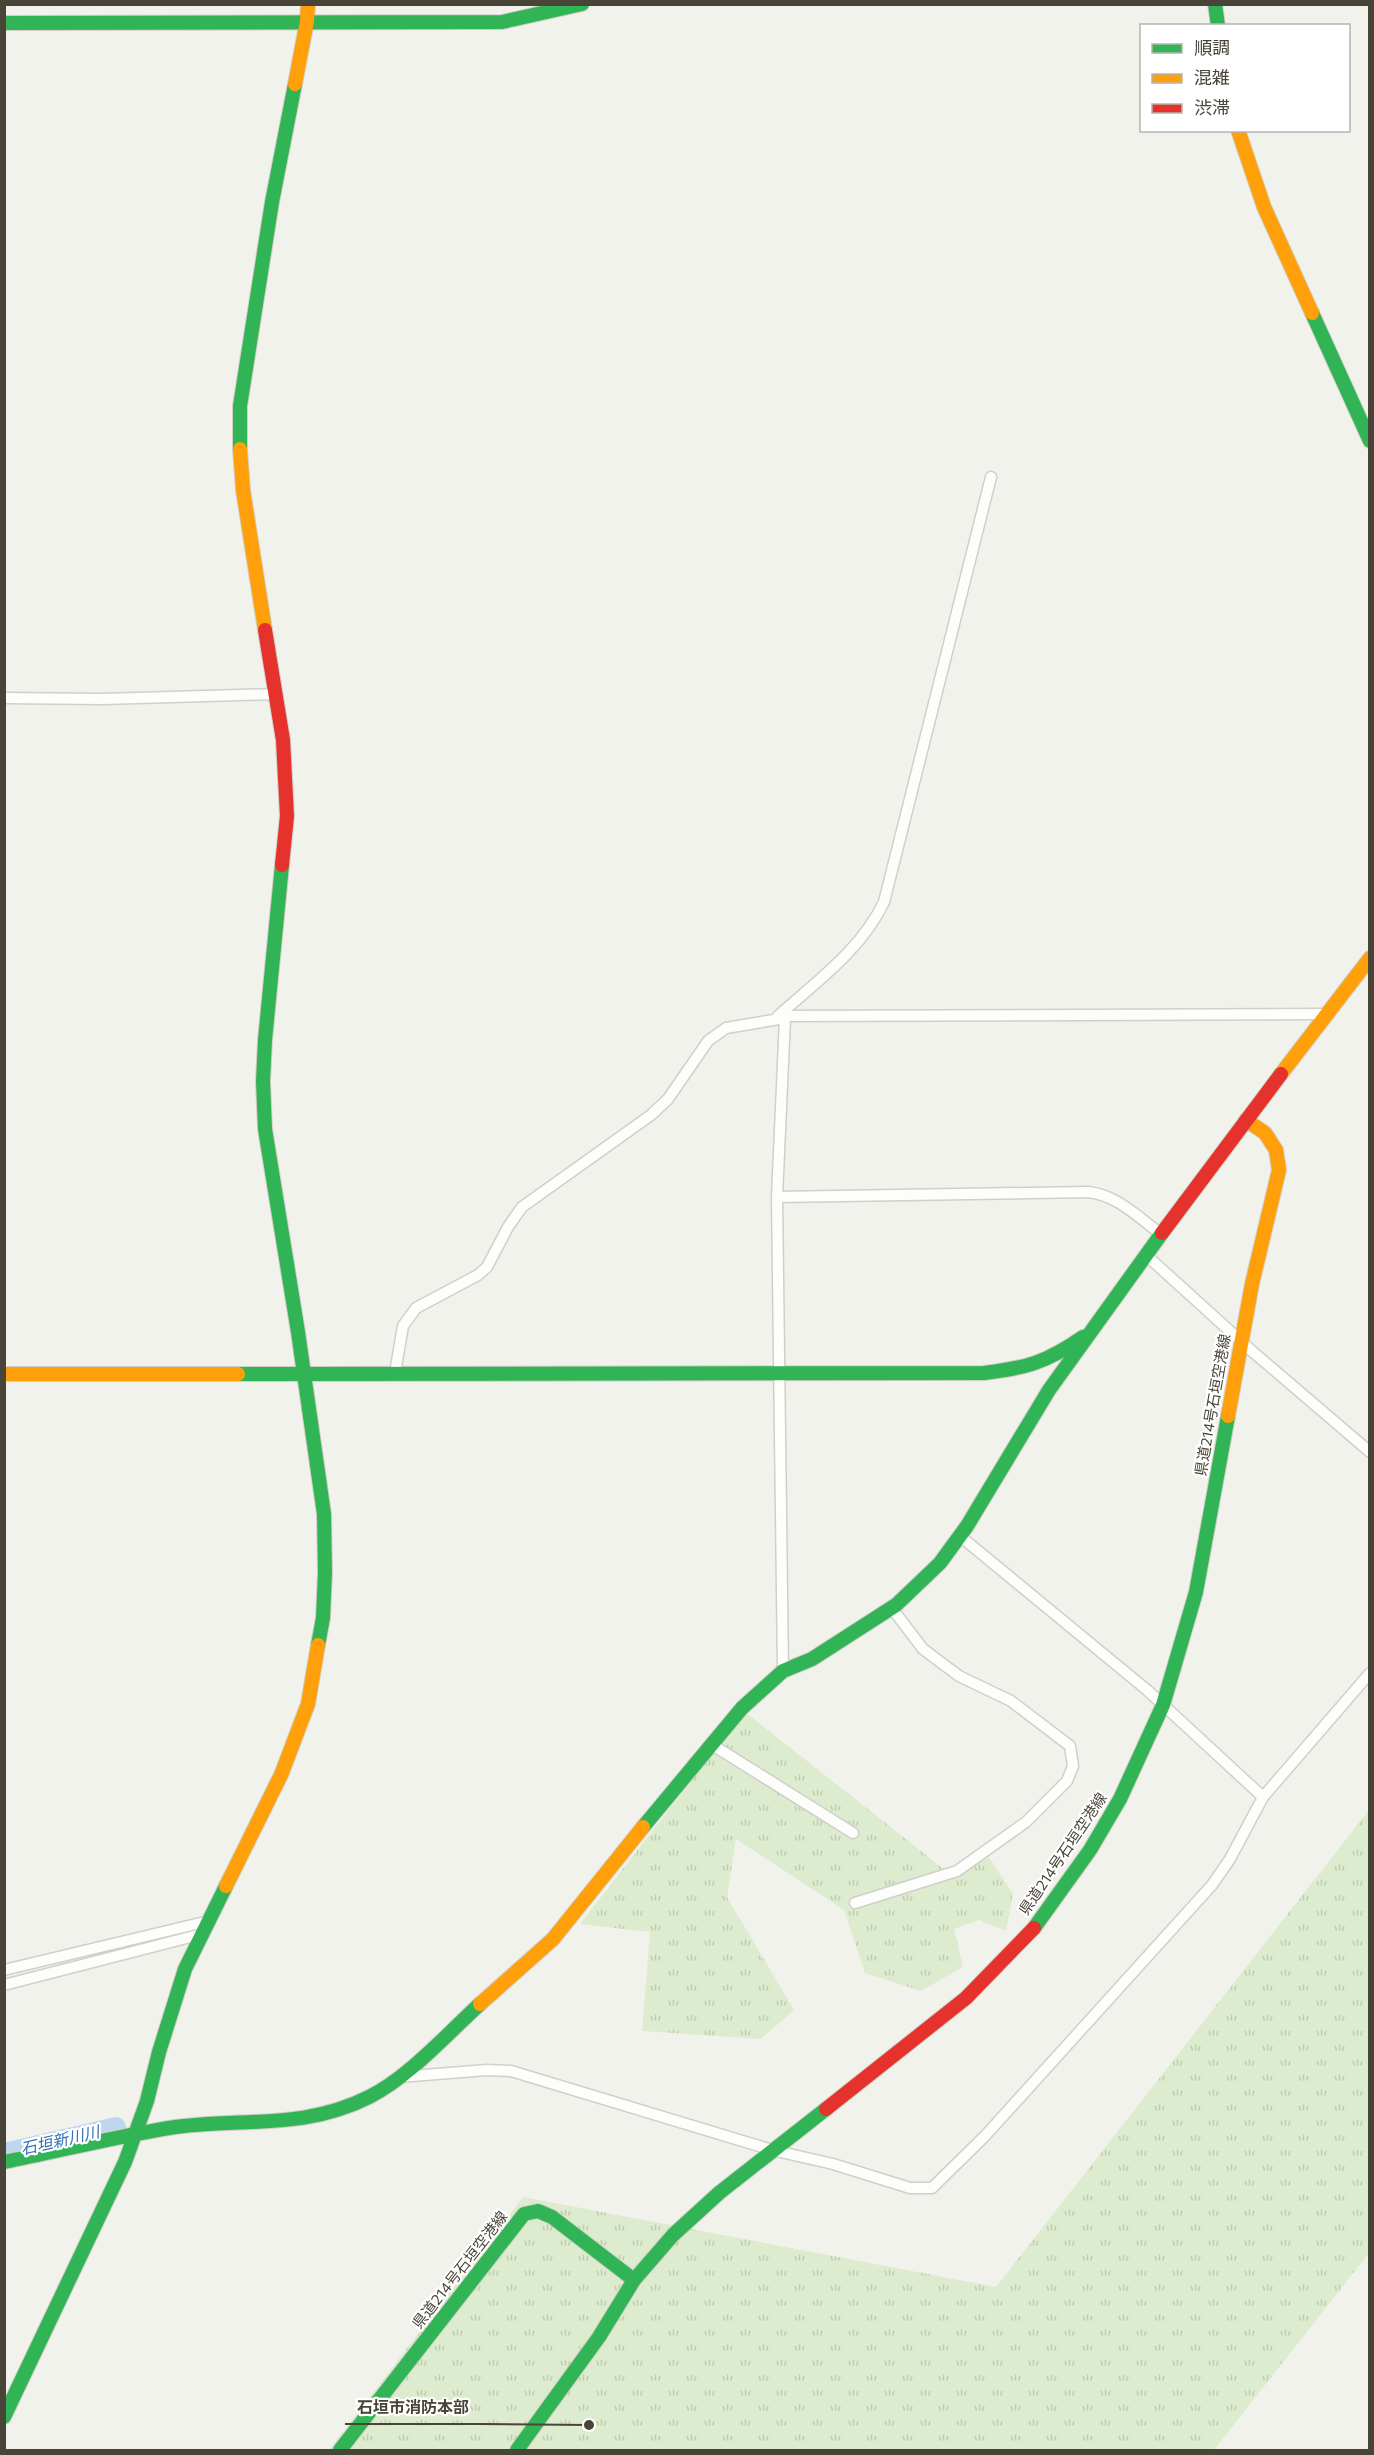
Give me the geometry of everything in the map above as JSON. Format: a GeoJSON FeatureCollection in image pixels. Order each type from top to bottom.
{"type":"FeatureCollection","features":[{"type":"Feature","properties":{"kind":"street"},"geometry":{"type":"LineString","coordinates":[[4,2417],[125,2162],[147,2101],[159,2052],[185,1969],[281,1775],[308,1704],[323,1618],[324,1514],[304,1372],[270,1170],[265,1119],[265,1040],[287,816],[283,740],[243,490],[240,452],[240,406],[272,202],[307,21],[308,4]]}},
{"type":"Feature","properties":{"kind":"street"},"geometry":{"type":"LineString","coordinates":[[4,23],[502,22],[582,4]]}},
{"type":"Feature","properties":{"kind":"street"},"geometry":{"type":"LineString","coordinates":[[1215,4],[1218,24]]}},
{"type":"Feature","properties":{"kind":"street"},"geometry":{"type":"LineString","coordinates":[[1239,132],[1264,207],[1370,441]]}},
{"type":"Feature","properties":{"kind":"street"},"geometry":{"type":"LineString","coordinates":[[783,1671],[777,1197],[782,1017],[855,948],[874,923],[884,902],[991,477]]}},
{"type":"Feature","properties":{"kind":"street"},"geometry":{"type":"LineString","coordinates":[[4,698],[104,699],[277,694]]}},
{"type":"Feature","properties":{"kind":"street"},"geometry":{"type":"LineString","coordinates":[[4,2162],[170,2128],[292,2120],[333,2113],[370,2096],[406,2071],[553,1940],[742,1708],[783,1671],[812,1659],[896,1605],[940,1563],[960,1536],[1049,1390],[1161,1234],[1370,958]]}},
{"type":"Feature","properties":{"kind":"street"},"geometry":{"type":"LineString","coordinates":[[395,1373],[403,1326],[416,1308],[478,1275],[487,1267],[508,1227],[522,1207],[651,1115],[668,1099],[708,1041],[726,1028],[782,1017],[1327,1014]]}},
{"type":"Feature","properties":{"kind":"street","name":"県道214号石垣空港線"},"geometry":{"type":"LineString","coordinates":[[517,2451],[599,2337],[634,2280],[673,2235],[719,2193],[772,2150],[966,1998],[1031,1932],[1090,1850],[1120,1799],[1162,1705],[1196,1592],[1252,1284],[1279,1170],[1276,1150],[1264,1134],[1246,1120]]}},
{"type":"Feature","properties":{"kind":"street"},"geometry":{"type":"LineString","coordinates":[[777,1197],[1088,1192],[1104,1194],[1118,1201],[1161,1234]]}},
{"type":"Feature","properties":{"kind":"street"},"geometry":{"type":"LineString","coordinates":[[1146,1255],[1370,1452]]}},
{"type":"Feature","properties":{"kind":"street"},"geometry":{"type":"LineString","coordinates":[[4,1374],[984,1372],[1012,1370],[1055,1356],[1093,1330]]}},
{"type":"Feature","properties":{"kind":"street"},"geometry":{"type":"LineString","coordinates":[[960,1536],[1162,1705],[1263,1797]]}},
{"type":"Feature","properties":{"kind":"street"},"geometry":{"type":"LineString","coordinates":[[855,1903],[957,1871],[1026,1822],[1067,1781],[1073,1766],[1070,1746],[1011,1701],[959,1677],[923,1648],[891,1608]]}},
{"type":"Feature","properties":{"kind":"street"},"geometry":{"type":"LineString","coordinates":[[397,2077],[487,2070],[511,2071],[772,2150],[833,2164],[910,2188],[925,2190],[938,2185],[1212,1885],[1230,1859],[1263,1797],[1370,1673]]}},
{"type":"Feature","properties":{"kind":"street"},"geometry":{"type":"LineString","coordinates":[[711,1744],[853,1833]]}},
{"type":"Feature","properties":{"kind":"street"},"geometry":{"type":"LineString","coordinates":[[4,1970],[209,1921]]}},
{"type":"Feature","properties":{"kind":"street"},"geometry":{"type":"LineString","coordinates":[[4,1985],[202,1934]]}},
{"type":"Feature","properties":{"kind":"street","name":"県道214号石垣空港線"},"geometry":{"type":"LineString","coordinates":[[340,2451],[524,2214],[538,2211],[552,2217],[634,2280]]}},
{"type":"Feature","properties":{"kind":"green space"},"geometry":{"type":"Polygon","coordinates":[[[745,1712],[954,1877],[989,1857],[1013,1894],[1006,1931],[979,1920],[954,1929],[963,1967],[921,1991],[865,1973],[844,1910],[736,1839],[727,1897],[794,2010],[761,2039],[642,2031],[650,1932],[580,1924],[745,1712]]]}},
{"type":"Feature","properties":{"kind":"green space"},"geometry":{"type":"Polygon","coordinates":[[[1369,1810],[1369,2253],[1214,2450],[329,2450],[523,2197],[996,2287],[1369,1810]]]}},
{"type":"Feature","properties":{"kind":"waterway","name":"石垣新川川"},"geometry":{"type":"LineString","coordinates":[[4,2153],[116,2127]]}},
{"type":"Feature","properties":{"kind":"traffic: fast"},"geometry":{"type":"LineString","coordinates":[[4,23],[502,22],[582,4]]}},
{"type":"Feature","properties":{"kind":"traffic: fast"},"geometry":{"type":"LineString","coordinates":[[1215,4],[1218,24]]}},
{"type":"Feature","properties":{"kind":"traffic: fast"},"geometry":{"type":"LineString","coordinates":[[240,449],[240,406],[272,202],[295,84]]}},
{"type":"Feature","properties":{"kind":"traffic: fast"},"geometry":{"type":"LineString","coordinates":[[1312,313],[1370,441]]}},
{"type":"Feature","properties":{"kind":"traffic: fast"},"geometry":{"type":"LineString","coordinates":[[282,865],[265,1040],[263,1081],[265,1129],[298,1332],[324,1514],[323,1618],[318,1645]]}},
{"type":"Feature","properties":{"kind":"traffic: fast"},"geometry":{"type":"LineString","coordinates":[[643,1827],[742,1708],[783,1671],[812,1659],[896,1605],[940,1563],[967,1526],[1049,1390],[1162,1233]]}},
{"type":"Feature","properties":{"kind":"traffic: fast"},"geometry":{"type":"LineString","coordinates":[[238,1374],[984,1373],[1025,1366],[1047,1358],[1083,1337]]}},
{"type":"Feature","properties":{"kind":"traffic: fast"},"geometry":{"type":"LineString","coordinates":[[1034,1928],[1090,1850],[1120,1799],[1163,1705],[1196,1592],[1228,1416]]}},
{"type":"Feature","properties":{"kind":"traffic: fast"},"geometry":{"type":"LineString","coordinates":[[4,2417],[125,2162],[147,2101],[159,2052],[185,1969],[226,1886]]}},
{"type":"Feature","properties":{"kind":"traffic: fast"},"geometry":{"type":"LineString","coordinates":[[4,2162],[169,2128],[295,2119],[344,2108],[369,2097],[399,2078],[480,2004]]}},
{"type":"Feature","properties":{"kind":"traffic: fast"},"geometry":{"type":"LineString","coordinates":[[517,2450],[599,2337],[634,2280],[673,2235],[719,2193],[826,2109]]}},
{"type":"Feature","properties":{"kind":"traffic: fast"},"geometry":{"type":"LineString","coordinates":[[340,2450],[524,2214],[538,2211],[552,2217],[634,2280]]}},
{"type":"Feature","properties":{"kind":"traffic: slow"},"geometry":{"type":"LineString","coordinates":[[295,84],[308,4]]}},
{"type":"Feature","properties":{"kind":"traffic: slow"},"geometry":{"type":"LineString","coordinates":[[1239,132],[1264,207],[1312,313]]}},
{"type":"Feature","properties":{"kind":"traffic: slow"},"geometry":{"type":"LineString","coordinates":[[240,449],[243,490],[265,630]]}},
{"type":"Feature","properties":{"kind":"traffic: slow"},"geometry":{"type":"LineString","coordinates":[[1281,1074],[1370,958]]}},
{"type":"Feature","properties":{"kind":"traffic: slow"},"geometry":{"type":"LineString","coordinates":[[1228,1416],[1252,1284],[1279,1170],[1276,1150],[1265,1133],[1246,1120]]}},
{"type":"Feature","properties":{"kind":"traffic: slow"},"geometry":{"type":"LineString","coordinates":[[4,1374],[238,1374]]}},
{"type":"Feature","properties":{"kind":"traffic: slow"},"geometry":{"type":"LineString","coordinates":[[226,1886],[281,1775],[308,1704],[318,1645]]}},
{"type":"Feature","properties":{"kind":"traffic: slow"},"geometry":{"type":"LineString","coordinates":[[480,2004],[553,1939],[643,1827]]}},
{"type":"Feature","properties":{"kind":"traffic: jam"},"geometry":{"type":"LineString","coordinates":[[265,630],[283,740],[287,816],[282,865]]}},
{"type":"Feature","properties":{"kind":"traffic: jam"},"geometry":{"type":"LineString","coordinates":[[1162,1233],[1281,1074]]}},
{"type":"Feature","properties":{"kind":"traffic: jam"},"geometry":{"type":"LineString","coordinates":[[826,2109],[966,1998],[1034,1928]]}},
{"type":"Feature","properties":{"kind":"place","name":"石垣市消防本部"},"geometry":{"type":"Point","coordinates":[589,2425]}}]}
